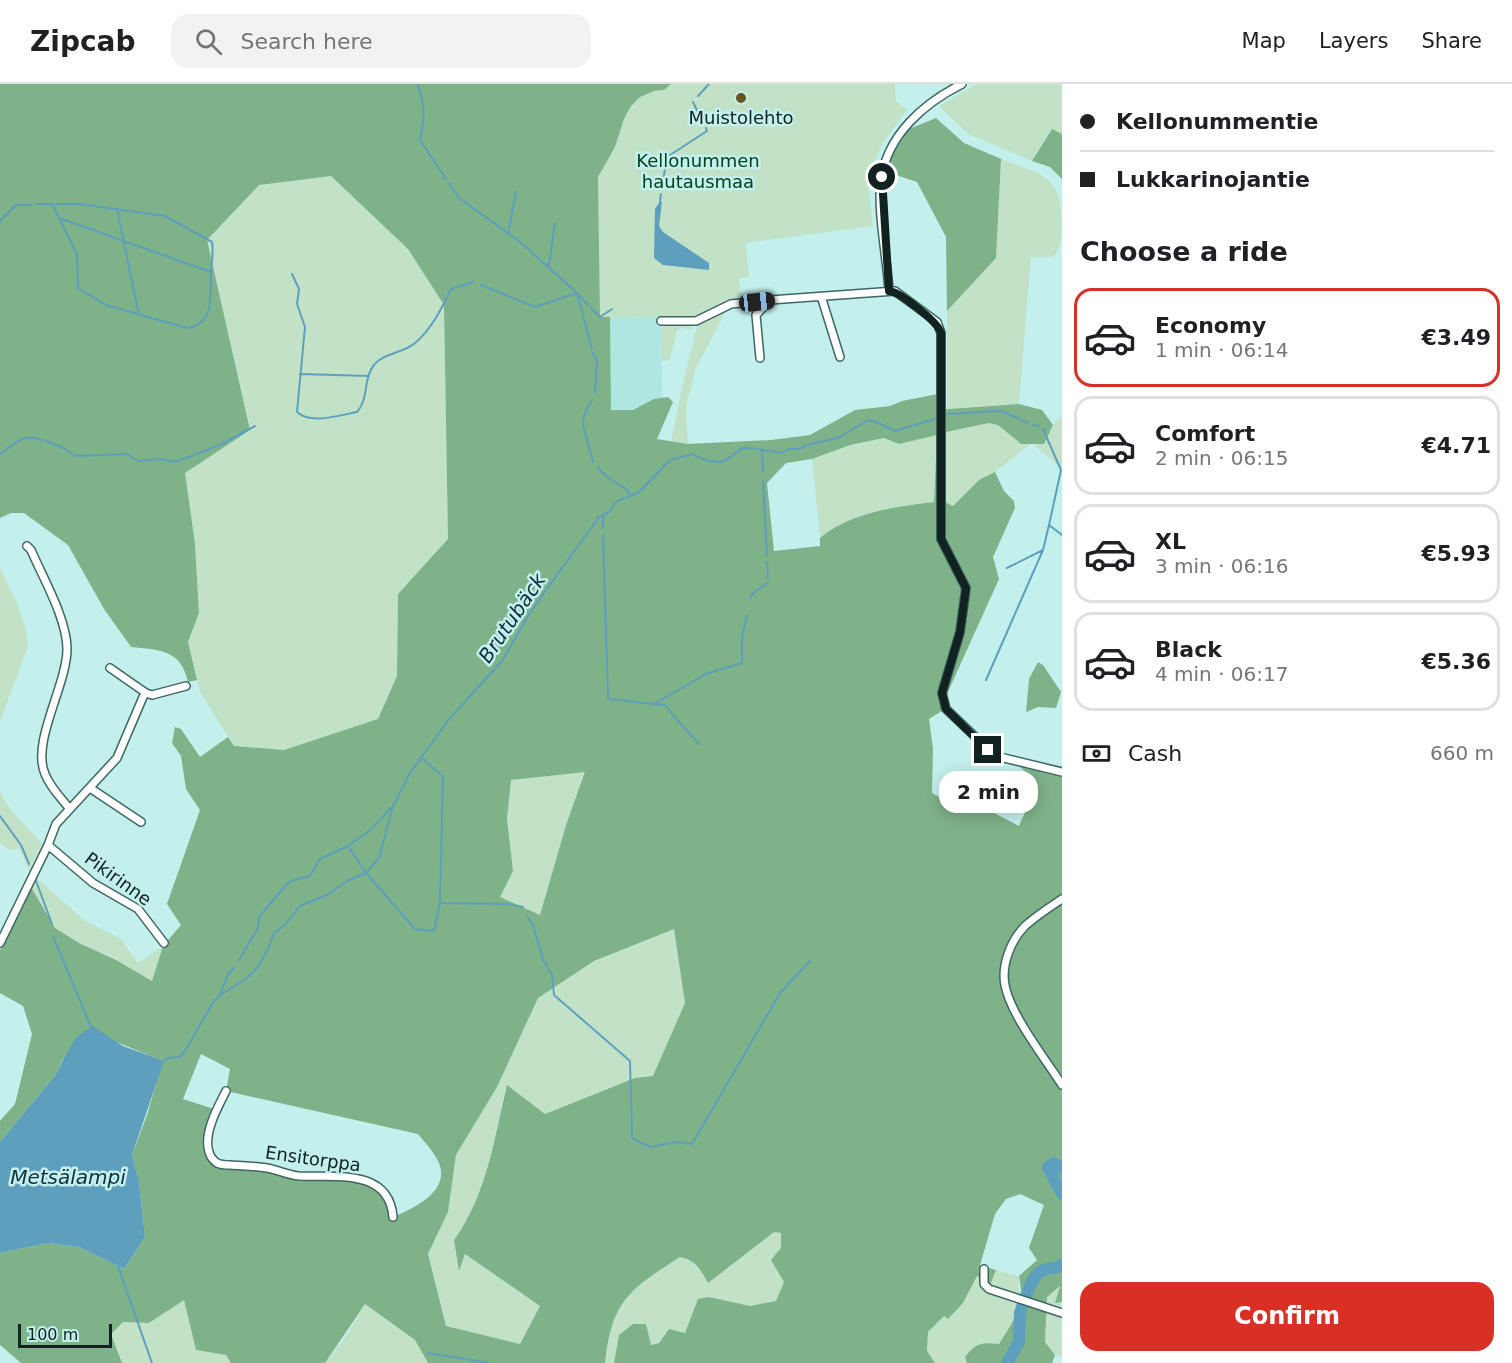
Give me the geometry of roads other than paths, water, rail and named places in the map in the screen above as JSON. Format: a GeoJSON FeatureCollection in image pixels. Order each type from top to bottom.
{"type":"FeatureCollection","features":[{"type":"Feature","properties":{"kind":"street"},"geometry":{"type":"LineString","coordinates":[[889,291],[881,181],[885,162],[900,133],[912,119],[953,86],[962,84]]}},
{"type":"Feature","properties":{"kind":"street"},"geometry":{"type":"LineString","coordinates":[[661,321],[696,321],[731,304],[889,291],[900,294],[937,322],[940,328],[941,539],[966,588],[960,632],[942,693],[946,709],[980,742],[1000,757],[1062,772]]}},
{"type":"Feature","properties":{"kind":"street"},"geometry":{"type":"LineString","coordinates":[[821,297],[840,357]]}},
{"type":"Feature","properties":{"kind":"street"},"geometry":{"type":"LineString","coordinates":[[760,358],[756,315],[770,300]]}},
{"type":"Feature","properties":{"kind":"street"},"geometry":{"type":"LineString","coordinates":[[27,546],[32,550],[66,640],[64,668],[44,740],[42,763],[52,787],[69,808]]}},
{"type":"Feature","properties":{"kind":"street"},"geometry":{"type":"LineString","coordinates":[[110,668],[152,695],[186,686]]}},
{"type":"Feature","properties":{"kind":"street"},"geometry":{"type":"LineString","coordinates":[[0,944],[56,824],[111,767],[123,749],[142,697],[146,693]]}},
{"type":"Feature","properties":{"kind":"street"},"geometry":{"type":"LineString","coordinates":[[90,788],[141,822]]}},
{"type":"Feature","properties":{"kind":"street","name":"Pikirinne"},"geometry":{"type":"LineString","coordinates":[[48,845],[93,883],[138,909],[164,943]]}},
{"type":"Feature","properties":{"kind":"street"},"geometry":{"type":"LineString","coordinates":[[1062,898],[1025,926],[1016,937],[1006,959],[1005,985],[1017,1013],[1062,1085]]}},
{"type":"Feature","properties":{"kind":"street","name":"Ensitorppa"},"geometry":{"type":"LineString","coordinates":[[226,1090],[208,1139],[211,1156],[216,1162],[225,1165],[264,1167],[297,1176],[338,1175],[358,1179],[381,1190],[389,1203],[393,1217]]}},
{"type":"Feature","properties":{"kind":"street"},"geometry":{"type":"LineString","coordinates":[[984,1269],[984,1284],[989,1289],[1062,1313]]}},
{"type":"Feature","properties":{"kind":"water"},"geometry":{"type":"Polygon","coordinates":[[[660,201],[662,202],[659,226],[663,232],[709,263],[709,270],[663,265],[654,258],[655,209],[660,201]]]}},
{"type":"Feature","properties":{"kind":"water","name":"Metsälampi"},"geometry":{"type":"Polygon","coordinates":[[[92,1026],[123,1046],[164,1061],[132,1155],[139,1181],[145,1237],[124,1269],[79,1247],[48,1243],[0,1253],[0,1142],[57,1073],[76,1038],[92,1026]]]}},
{"type":"Feature","properties":{"kind":"waterway"},"geometry":{"type":"LineString","coordinates":[[417,84],[422,98],[423,112],[420,140],[446,179]]}},
{"type":"Feature","properties":{"kind":"waterway"},"geometry":{"type":"LineString","coordinates":[[698,96],[709,84]]}},
{"type":"Feature","properties":{"kind":"waterway"},"geometry":{"type":"LineString","coordinates":[[693,102],[701,119]]}},
{"type":"Feature","properties":{"kind":"waterway"},"geometry":{"type":"LineString","coordinates":[[662,187],[667,157],[707,131],[706,128]]}},
{"type":"Feature","properties":{"kind":"waterway"},"geometry":{"type":"LineString","coordinates":[[449,183],[459,198],[519,241],[577,293],[592,349]]}},
{"type":"Feature","properties":{"kind":"waterway"},"geometry":{"type":"LineString","coordinates":[[508,234],[516,192]]}},
{"type":"Feature","properties":{"kind":"waterway"},"geometry":{"type":"LineString","coordinates":[[660,201],[661,194]]}},
{"type":"Feature","properties":{"kind":"waterway"},"geometry":{"type":"LineString","coordinates":[[36,204],[80,204],[165,216],[212,242],[210,300],[207,315],[196,325],[187,328],[106,305],[78,288],[77,254],[52,204]]}},
{"type":"Feature","properties":{"kind":"waterway"},"geometry":{"type":"LineString","coordinates":[[0,221],[16,205],[31,205]]}},
{"type":"Feature","properties":{"kind":"waterway"},"geometry":{"type":"LineString","coordinates":[[117,209],[139,315]]}},
{"type":"Feature","properties":{"kind":"waterway"},"geometry":{"type":"LineString","coordinates":[[59,218],[211,272]]}},
{"type":"Feature","properties":{"kind":"waterway"},"geometry":{"type":"LineString","coordinates":[[549,265],[555,223]]}},
{"type":"Feature","properties":{"kind":"waterway"},"geometry":{"type":"LineString","coordinates":[[292,274],[299,289],[297,304],[305,327],[297,412],[303,416],[318,419],[357,412],[361,407],[368,376],[374,365],[421,338],[436,318],[451,289],[474,282]]}},
{"type":"Feature","properties":{"kind":"waterway"},"geometry":{"type":"LineString","coordinates":[[481,285],[535,307],[577,293],[588,305]]}},
{"type":"Feature","properties":{"kind":"waterway"},"geometry":{"type":"LineString","coordinates":[[591,308],[600,317],[612,309]]}},
{"type":"Feature","properties":{"kind":"waterway"},"geometry":{"type":"LineString","coordinates":[[593,353],[597,361],[595,393]]}},
{"type":"Feature","properties":{"kind":"waterway"},"geometry":{"type":"LineString","coordinates":[[300,374],[369,376]]}},
{"type":"Feature","properties":{"kind":"waterway"},"geometry":{"type":"LineString","coordinates":[[592,400],[584,415],[583,425],[593,462]]}},
{"type":"Feature","properties":{"kind":"waterway","name":"Brutubäck"},"geometry":{"type":"LineString","coordinates":[[945,414],[997,411],[1028,423]]}},
{"type":"Feature","properties":{"kind":"waterway","name":"Brutubäck"},"geometry":{"type":"LineString","coordinates":[[164,1061],[168,1058],[180,1057],[214,1001],[246,979],[257,968],[274,933],[285,925],[300,906],[327,895],[347,881],[366,873],[379,858],[393,806],[410,773],[450,718],[502,661],[531,611],[599,517],[609,512],[617,501],[638,493],[670,460],[693,454],[721,462],[744,448],[782,453],[789,449],[799,449],[838,438],[868,420],[895,431],[938,418]]}},
{"type":"Feature","properties":{"kind":"waterway","name":"Brutubäck"},"geometry":{"type":"LineString","coordinates":[[1033,425],[1039,426]]}},
{"type":"Feature","properties":{"kind":"waterway"},"geometry":{"type":"LineString","coordinates":[[46,441],[76,456],[127,454],[138,461],[160,459],[175,462],[220,445],[255,426]]}},
{"type":"Feature","properties":{"kind":"waterway","name":"Brutubäck"},"geometry":{"type":"LineString","coordinates":[[1043,429],[1061,470],[1049,525],[1062,535]]}},
{"type":"Feature","properties":{"kind":"waterway"},"geometry":{"type":"LineString","coordinates":[[0,454],[14,443],[24,439],[42,440]]}},
{"type":"Feature","properties":{"kind":"waterway"},"geometry":{"type":"LineString","coordinates":[[762,452],[763,471]]}},
{"type":"Feature","properties":{"kind":"waterway"},"geometry":{"type":"LineString","coordinates":[[598,468],[607,477],[628,490],[629,494]]}},
{"type":"Feature","properties":{"kind":"waterway"},"geometry":{"type":"LineString","coordinates":[[763,481],[767,556]]}},
{"type":"Feature","properties":{"kind":"waterway"},"geometry":{"type":"LineString","coordinates":[[603,516],[603,528]]}},
{"type":"Feature","properties":{"kind":"waterway"},"geometry":{"type":"LineString","coordinates":[[1007,568],[1043,550],[1049,525]]}},
{"type":"Feature","properties":{"kind":"waterway"},"geometry":{"type":"LineString","coordinates":[[603,535],[608,699],[654,704],[706,674],[742,663],[742,637],[747,615]]}},
{"type":"Feature","properties":{"kind":"waterway"},"geometry":{"type":"LineString","coordinates":[[986,680],[1043,550]]}},
{"type":"Feature","properties":{"kind":"waterway"},"geometry":{"type":"LineString","coordinates":[[767,562],[768,578]]}},
{"type":"Feature","properties":{"kind":"waterway"},"geometry":{"type":"LineString","coordinates":[[750,599],[752,594],[768,583]]}},
{"type":"Feature","properties":{"kind":"waterway"},"geometry":{"type":"LineString","coordinates":[[654,704],[665,705],[699,744]]}},
{"type":"Feature","properties":{"kind":"waterway"},"geometry":{"type":"LineString","coordinates":[[422,758],[443,777],[440,903],[507,904],[523,907]]}},
{"type":"Feature","properties":{"kind":"waterway"},"geometry":{"type":"LineString","coordinates":[[239,960],[258,928],[259,917],[286,885],[291,881],[310,876],[320,859],[348,846],[370,830],[392,807]]}},
{"type":"Feature","properties":{"kind":"waterway"},"geometry":{"type":"LineString","coordinates":[[0,816],[21,845],[29,864]]}},
{"type":"Feature","properties":{"kind":"waterway"},"geometry":{"type":"LineString","coordinates":[[348,846],[366,873],[415,929],[434,931],[440,903]]}},
{"type":"Feature","properties":{"kind":"waterway"},"geometry":{"type":"LineString","coordinates":[[36,881],[52,924]]}},
{"type":"Feature","properties":{"kind":"waterway"},"geometry":{"type":"LineString","coordinates":[[527,917],[533,925],[543,960],[552,974],[554,995],[630,1061],[632,1138],[650,1147],[676,1142],[692,1144],[780,993],[810,961]]}},
{"type":"Feature","properties":{"kind":"waterway"},"geometry":{"type":"LineString","coordinates":[[53,936],[91,1027]]}},
{"type":"Feature","properties":{"kind":"waterway"},"geometry":{"type":"LineString","coordinates":[[220,995],[228,974],[235,967]]}},
{"type":"Feature","properties":{"kind":"waterway"},"geometry":{"type":"LineString","coordinates":[[1062,1168],[1054,1163],[1048,1167],[1062,1194]]}},
{"type":"Feature","properties":{"kind":"waterway"},"geometry":{"type":"LineString","coordinates":[[1025,1298],[1032,1282],[1040,1272],[1062,1265]]}},
{"type":"Feature","properties":{"kind":"waterway"},"geometry":{"type":"LineString","coordinates":[[118,1266],[152,1363]]}},
{"type":"Feature","properties":{"kind":"waterway"},"geometry":{"type":"LineString","coordinates":[[1007,1363],[1019,1342],[1020,1313],[1023,1304]]}},
{"type":"Feature","properties":{"kind":"waterway"},"geometry":{"type":"LineString","coordinates":[[428,1353],[490,1363]]}},
{"type":"Feature","properties":{"kind":"place","name":"Muistolehto"},"geometry":{"type":"Point","coordinates":[741,98]}},
{"type":"Feature","properties":{"kind":"park label","name":"Kellonummen hautausmaa"},"geometry":{"type":"Point","coordinates":[698,172]}}]}
